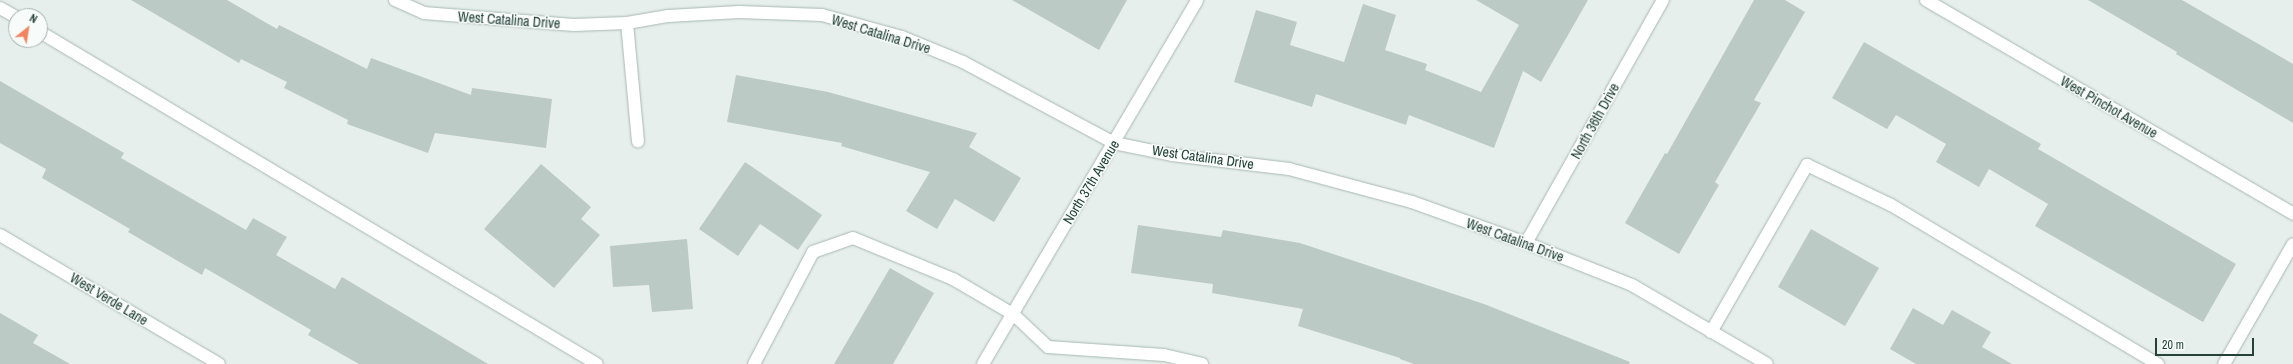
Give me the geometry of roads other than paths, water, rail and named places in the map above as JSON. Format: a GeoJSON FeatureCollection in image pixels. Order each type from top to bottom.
{"type":"FeatureCollection","features":[{"type":"Feature","properties":{"kind":"street","name":"West Catalina Drive"},"geometry":{"type":"LineString","coordinates":[[395,0],[424,14],[574,25],[627,23],[668,16],[739,12],[822,15],[902,37],[963,62],[1114,143],[1172,155],[1289,169],[1412,202],[1526,242],[1632,285],[1767,364]]}},
{"type":"Feature","properties":{"kind":"street","name":"North 37th Avenue"},"geometry":{"type":"LineString","coordinates":[[983,364],[1198,0]]}},
{"type":"Feature","properties":{"kind":"street","name":"North 36th Drive"},"geometry":{"type":"LineString","coordinates":[[1526,242],[1663,0]]}},
{"type":"Feature","properties":{"kind":"street","name":"West Pinchot Avenue"},"geometry":{"type":"LineString","coordinates":[[1926,0],[2293,214]]}},
{"type":"Feature","properties":{"kind":"street"},"geometry":{"type":"LineString","coordinates":[[627,23],[638,141]]}},
{"type":"Feature","properties":{"kind":"street"},"geometry":{"type":"LineString","coordinates":[[48,37],[597,364]]}},
{"type":"Feature","properties":{"kind":"street"},"geometry":{"type":"LineString","coordinates":[[1711,332],[1807,165],[1891,205],[2158,364]]}},
{"type":"Feature","properties":{"kind":"street","name":"West Verde Lane"},"geometry":{"type":"LineString","coordinates":[[0,235],[219,364]]}},
{"type":"Feature","properties":{"kind":"street"},"geometry":{"type":"LineString","coordinates":[[754,364],[813,252],[853,238],[953,279],[1013,314],[1048,346],[1164,355],[1202,364]]}},
{"type":"Feature","properties":{"kind":"street"},"geometry":{"type":"LineString","coordinates":[[2224,364],[2293,244]]}}]}
